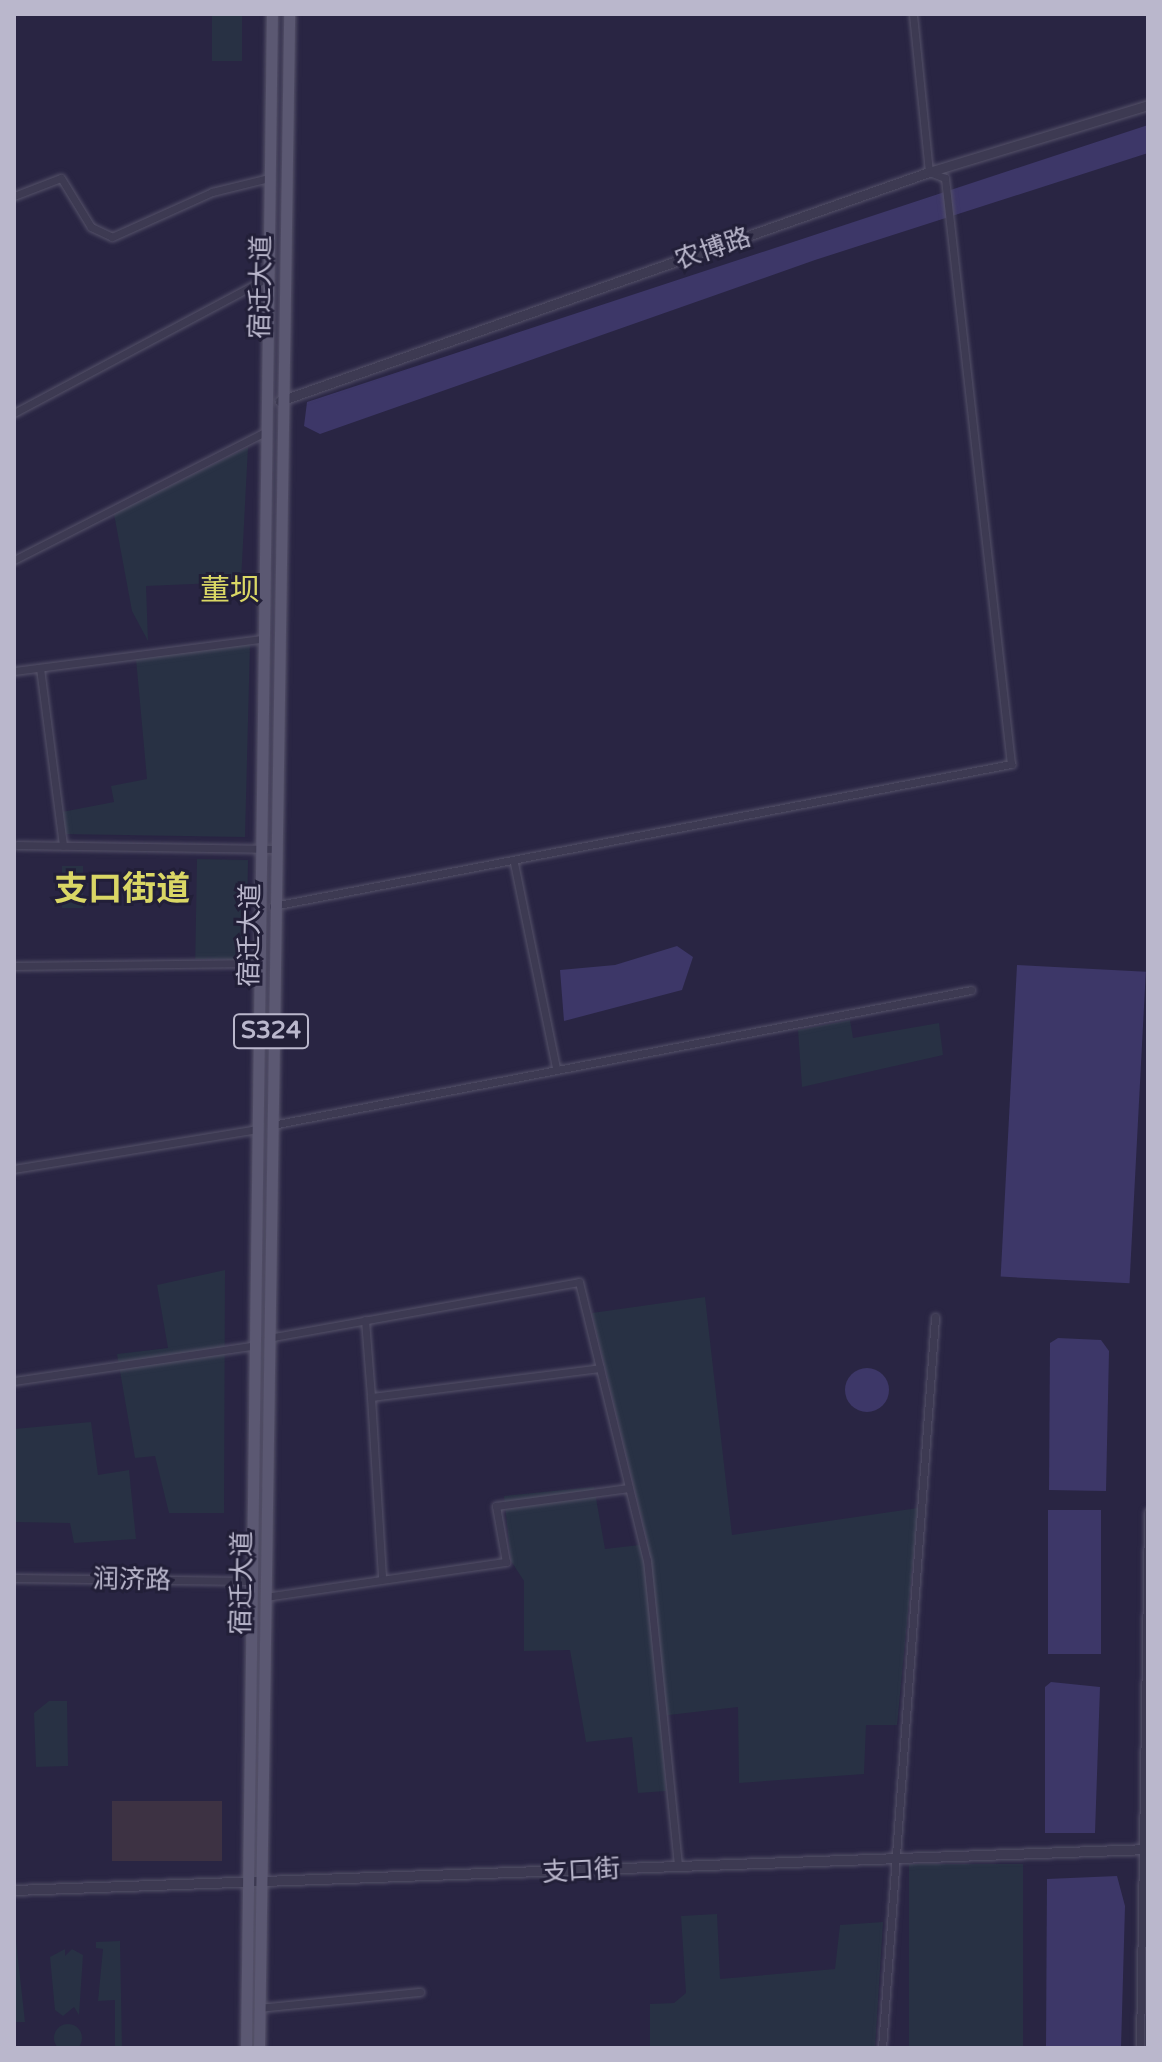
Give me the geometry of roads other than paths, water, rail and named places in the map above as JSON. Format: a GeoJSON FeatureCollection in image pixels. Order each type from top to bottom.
{"type":"FeatureCollection","features":[{"type":"Feature","properties":{"kind":"main road","name":"宿迁大道"},"geometry":{"type":"LineString","coordinates":[[246,2048],[253,1130],[272,14]]}},
{"type":"Feature","properties":{"kind":"main road","name":"宿迁大道"},"geometry":{"type":"LineString","coordinates":[[259,2048],[273,849],[289,14]]}},
{"type":"Feature","properties":{"kind":"street"},"geometry":{"type":"LineString","coordinates":[[273,906],[514,863],[1011,764],[945,178],[929,172],[913,14]]}},
{"type":"Feature","properties":{"kind":"street","name":"农博路"},"geometry":{"type":"LineString","coordinates":[[280,401],[929,172],[1148,105]]}},
{"type":"Feature","properties":{"kind":"street"},"geometry":{"type":"LineString","coordinates":[[14,196],[61,178],[91,227],[112,237],[212,192],[269,178]]}},
{"type":"Feature","properties":{"kind":"street"},"geometry":{"type":"LineString","coordinates":[[14,413],[267,278]]}},
{"type":"Feature","properties":{"kind":"street"},"geometry":{"type":"LineString","coordinates":[[14,560],[265,432]]}},
{"type":"Feature","properties":{"kind":"street"},"geometry":{"type":"LineString","coordinates":[[14,671],[260,639]]}},
{"type":"Feature","properties":{"kind":"street"},"geometry":{"type":"LineString","coordinates":[[40,668],[63,846]]}},
{"type":"Feature","properties":{"kind":"street"},"geometry":{"type":"LineString","coordinates":[[17,845],[273,849]]}},
{"type":"Feature","properties":{"kind":"street"},"geometry":{"type":"LineString","coordinates":[[514,863],[556,1068]]}},
{"type":"Feature","properties":{"kind":"street"},"geometry":{"type":"LineString","coordinates":[[14,966],[256,963]]}},
{"type":"Feature","properties":{"kind":"street"},"geometry":{"type":"LineString","coordinates":[[269,1126],[971,990]]}},
{"type":"Feature","properties":{"kind":"street"},"geometry":{"type":"LineString","coordinates":[[14,1169],[253,1130]]}},
{"type":"Feature","properties":{"kind":"street"},"geometry":{"type":"LineString","coordinates":[[267,1338],[579,1282],[647,1560],[678,1866]]}},
{"type":"Feature","properties":{"kind":"street"},"geometry":{"type":"LineString","coordinates":[[882,2048],[935,1317]]}},
{"type":"Feature","properties":{"kind":"street"},"geometry":{"type":"LineString","coordinates":[[365,1320],[382,1579]]}},
{"type":"Feature","properties":{"kind":"street"},"geometry":{"type":"LineString","coordinates":[[14,1381],[252,1346]]}},
{"type":"Feature","properties":{"kind":"street"},"geometry":{"type":"LineString","coordinates":[[371,1397],[600,1368]]}},
{"type":"Feature","properties":{"kind":"street"},"geometry":{"type":"LineString","coordinates":[[264,1597],[506,1562],[496,1506],[629,1488]]}},
{"type":"Feature","properties":{"kind":"street"},"geometry":{"type":"LineString","coordinates":[[1140,2048],[1148,1512]]}},
{"type":"Feature","properties":{"kind":"street","name":"润济路"},"geometry":{"type":"LineString","coordinates":[[14,1578],[250,1581]]}},
{"type":"Feature","properties":{"kind":"street","name":"支口街"},"geometry":{"type":"LineString","coordinates":[[14,1890],[247,1885],[1144,1849]]}},
{"type":"Feature","properties":{"kind":"street"},"geometry":{"type":"LineString","coordinates":[[259,2008],[420,1992]]}},
{"type":"Feature","properties":{"kind":"district","name":"董坝"},"geometry":{"type":"Point","coordinates":[230,591]}},
{"type":"Feature","properties":{"kind":"district","name":"支口街道"},"geometry":{"type":"Point","coordinates":[122,890]}}]}
